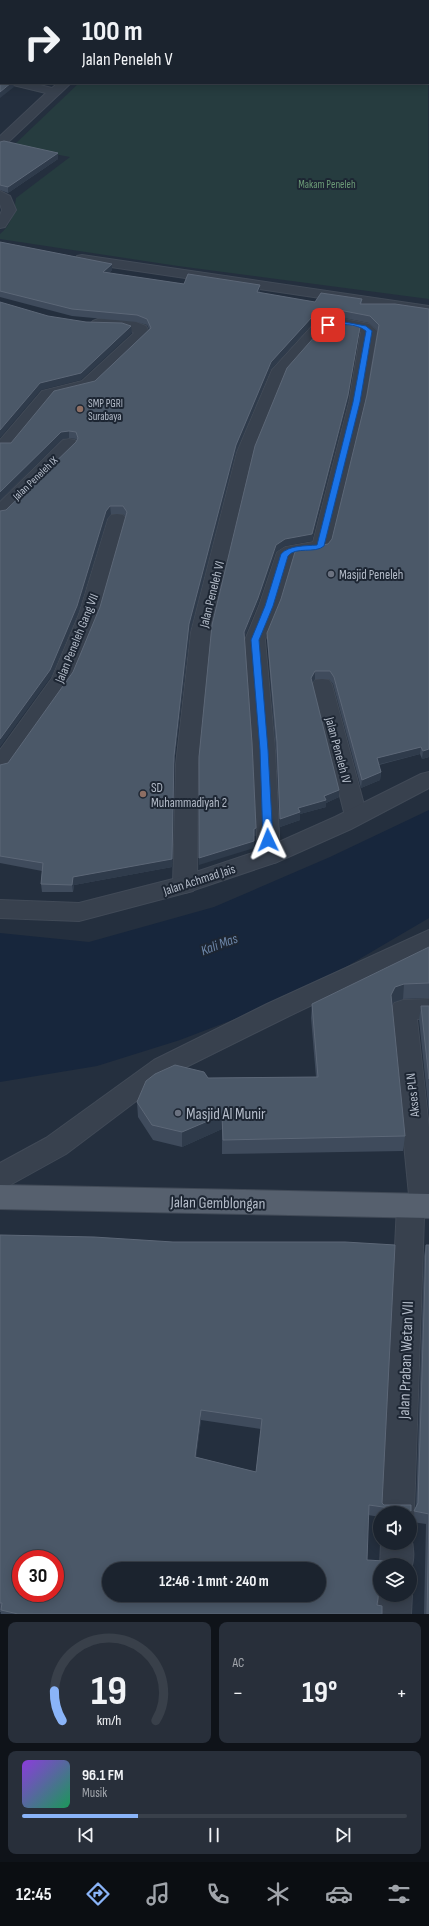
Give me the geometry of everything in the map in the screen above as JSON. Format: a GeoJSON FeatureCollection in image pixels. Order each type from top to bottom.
{"type":"FeatureCollection","features":[{"type":"Feature","properties":{"kind":"main road","name":"Jalan Gemblongan"},"geometry":{"type":"LineString","coordinates":[[2,1190],[421,1206]]}},
{"type":"Feature","properties":{"kind":"street"},"geometry":{"type":"LineString","coordinates":[[20,84],[55,92]]}},
{"type":"Feature","properties":{"kind":"street"},"geometry":{"type":"LineString","coordinates":[[0,144],[28,115],[64,84]]}},
{"type":"Feature","properties":{"kind":"street"},"geometry":{"type":"LineString","coordinates":[[0,195],[6,199],[9,210],[0,224]]}},
{"type":"Feature","properties":{"kind":"street"},"geometry":{"type":"LineString","coordinates":[[66,256],[429,310]]}},
{"type":"Feature","properties":{"kind":"street"},"geometry":{"type":"LineString","coordinates":[[4,445],[48,394],[88,384],[142,334],[141,329],[131,325],[86,323]]}},
{"type":"Feature","properties":{"kind":"street","name":"Jalan Peneleh VI"},"geometry":{"type":"LineString","coordinates":[[185,885],[187,764],[201,632],[245,452],[278,373],[318,328],[339,323],[364,327],[369,331],[357,402],[321,546],[296,549],[287,552],[284,556],[269,606],[255,640],[264,750],[269,856]]}},
{"type":"Feature","properties":{"kind":"street","name":"Jalan Peneleh IX"},"geometry":{"type":"LineString","coordinates":[[0,512],[69,444]]}},
{"type":"Feature","properties":{"kind":"street","name":"Jalan Peneleh Gang VII"},"geometry":{"type":"LineString","coordinates":[[0,765],[62,679],[89,614],[117,519]]}},
{"type":"Feature","properties":{"kind":"street","name":"Jalan Peneleh IV"},"geometry":{"type":"LineString","coordinates":[[322,685],[356,816]]}},
{"type":"Feature","properties":{"kind":"street","name":"Jalan Achmad Jais"},"geometry":{"type":"LineString","coordinates":[[0,909],[79,912],[185,885],[269,856],[356,816],[429,779]]}},
{"type":"Feature","properties":{"kind":"street"},"geometry":{"type":"LineString","coordinates":[[2,1190],[56,1146],[163,1067],[276,1010],[429,939]]}},
{"type":"Feature","properties":{"kind":"street","name":"Akses PLN"},"geometry":{"type":"LineString","coordinates":[[421,1206],[403,1010],[429,1009]]}},
{"type":"Feature","properties":{"kind":"street","name":"Jalan Praban Wetan VII"},"geometry":{"type":"LineString","coordinates":[[399,1506],[421,1206]]}},
{"type":"Feature","properties":{"kind":"street"},"geometry":{"type":"LineString","coordinates":[[394,1602],[394,1614]]}},
{"type":"Feature","properties":{"kind":"green space","name":"Makam Peneleh"},"geometry":{"type":"Polygon","coordinates":[[[78,84],[428,84],[429,299],[178,266],[0,239],[0,234],[12,218],[16,198],[70,157],[13,146],[78,84]]]}},
{"type":"Feature","properties":{"kind":"water","name":"Kali Mas"},"geometry":{"type":"Polygon","coordinates":[[[429,810],[429,918],[300,994],[180,1040],[97,1066],[0,1082],[0,933],[89,942],[214,907],[330,857],[429,810]]]}},
{"type":"Feature","properties":{"kind":"building"},"geometry":{"type":"Polygon","coordinates":[[[0,84],[10,84],[0,92],[0,84]]]}},
{"type":"Feature","properties":{"kind":"building"},"geometry":{"type":"Polygon","coordinates":[[[4,141],[58,153],[8,187],[0,185],[0,142],[4,141]]]}},
{"type":"Feature","properties":{"kind":"building"},"geometry":{"type":"Polygon","coordinates":[[[0,242],[112,264],[103,272],[184,284],[188,274],[260,285],[257,292],[315,302],[321,293],[362,299],[360,304],[395,304],[429,309],[429,749],[423,751],[421,747],[377,758],[381,772],[362,780],[334,677],[330,671],[315,671],[311,678],[339,790],[324,796],[326,800],[298,808],[300,812],[280,819],[277,742],[267,633],[281,599],[295,552],[299,549],[328,544],[332,539],[367,395],[379,325],[370,316],[339,310],[312,317],[271,362],[236,445],[189,624],[174,756],[172,859],[73,877],[72,885],[41,884],[43,863],[0,856],[0,765],[8,763],[73,672],[100,607],[127,512],[123,506],[110,506],[106,511],[77,606],[50,670],[0,739],[0,511],[6,510],[76,442],[78,438],[76,432],[61,432],[0,492],[0,443],[11,443],[54,391],[95,381],[151,328],[147,319],[137,315],[72,309],[0,291],[0,242]]]}},
{"type":"Feature","properties":{"kind":"building"},"geometry":{"type":"Polygon","coordinates":[[[0,302],[48,316],[86,322],[122,323],[131,326],[81,373],[40,383],[0,430],[0,302]]]}},
{"type":"Feature","properties":{"kind":"building"},"geometry":{"type":"Polygon","coordinates":[[[339,323],[360,327],[348,395],[312,534],[285,539],[276,545],[258,598],[244,632],[252,743],[256,828],[254,829],[254,841],[199,858],[199,757],[212,625],[255,446],[287,368],[324,326],[339,323]]]}},
{"type":"Feature","properties":{"kind":"building"},"geometry":{"type":"Polygon","coordinates":[[[429,947],[429,983],[404,984],[395,987],[391,995],[405,1136],[223,1140],[222,1115],[182,1132],[152,1125],[137,1102],[146,1081],[155,1074],[175,1065],[204,1072],[208,1078],[318,1077],[312,1004],[429,947]]]}},
{"type":"Feature","properties":{"kind":"building"},"geometry":{"type":"Polygon","coordinates":[[[421,1006],[429,1006],[429,1079],[421,1006]]]}},
{"type":"Feature","properties":{"kind":"building"},"geometry":{"type":"Polygon","coordinates":[[[0,1235],[94,1237],[173,1242],[345,1242],[395,1245],[382,1503],[384,1505],[411,1506],[369,1505],[367,1560],[373,1560],[373,1602],[377,1602],[377,1605],[382,1606],[382,1614],[18,1614],[1,1610],[2,1603],[0,1603],[0,1235]],[[201,1410],[195,1457],[256,1472],[262,1419],[201,1410]]]}},
{"type":"Feature","properties":{"kind":"building"},"geometry":{"type":"Polygon","coordinates":[[[426,1245],[429,1245],[429,1514],[417,1512],[426,1245]]]}},
{"type":"Feature","properties":{"kind":"building"},"geometry":{"type":"Polygon","coordinates":[[[429,1514],[429,1614],[427,1614],[429,1514]]]}},
{"type":"Feature","properties":{"kind":"place","name":"SMP PGRI Surabaya"},"geometry":{"type":"Point","coordinates":[80,409]}},
{"type":"Feature","properties":{"kind":"place","name":"Masjid Peneleh"},"geometry":{"type":"Point","coordinates":[331,574]}},
{"type":"Feature","properties":{"kind":"place","name":"SD Muhammadiyah 2"},"geometry":{"type":"Point","coordinates":[143,794]}},
{"type":"Feature","properties":{"kind":"place","name":"Masjid Al Munir"},"geometry":{"type":"Point","coordinates":[178,1113]}},
{"type":"Feature","properties":{"kind":"route"},"geometry":{"type":"LineString","coordinates":[[268,840],[264,750],[255,640],[269,606],[284,556],[287,552],[296,549],[318,548],[321,546],[357,402],[369,331],[364,327],[353,324],[339,323],[328,325]]}}]}
